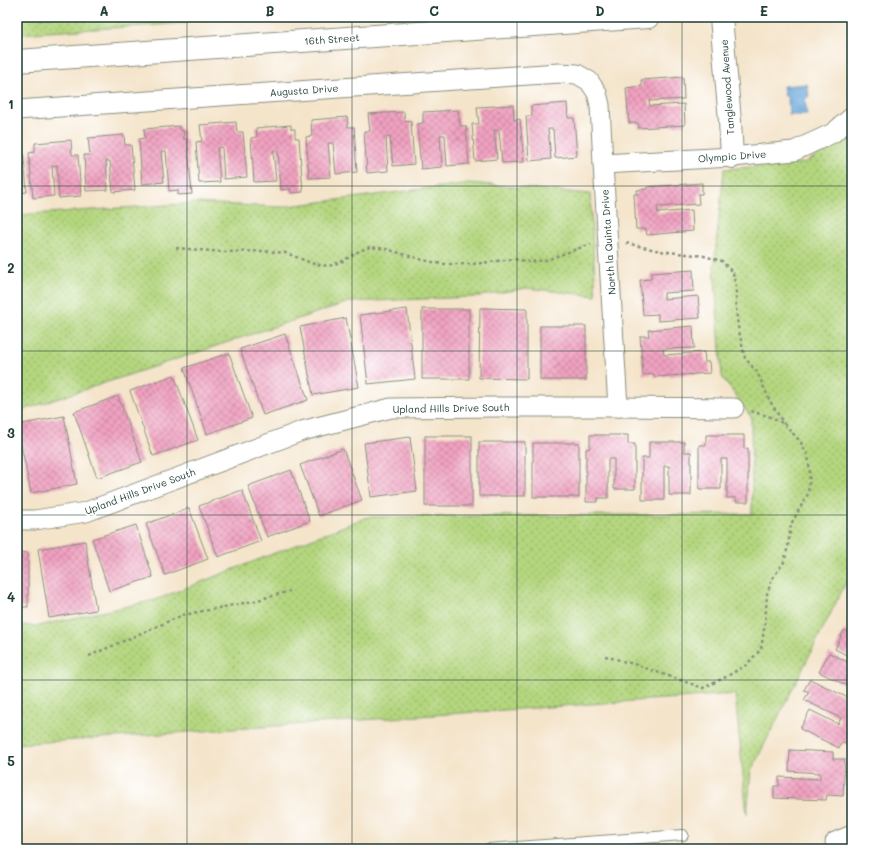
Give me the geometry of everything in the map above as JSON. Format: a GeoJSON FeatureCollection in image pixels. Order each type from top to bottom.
{"type":"FeatureCollection","features":[{"type":"Feature","properties":{"kind":"main road","name":"16th Street"},"geometry":{"type":"LineString","coordinates":[[17,61],[648,17]]}},
{"type":"Feature","properties":{"kind":"main road","name":"Tanglewood Avenue"},"geometry":{"type":"LineString","coordinates":[[721,17],[732,157]]}},
{"type":"Feature","properties":{"kind":"street","name":"Augusta Drive"},"geometry":{"type":"LineString","coordinates":[[17,110],[559,73],[578,74],[589,81]]}},
{"type":"Feature","properties":{"kind":"street","name":"North la Quinta Drive"},"geometry":{"type":"LineString","coordinates":[[589,81],[597,93],[600,105],[618,407]]}},
{"type":"Feature","properties":{"kind":"street","name":"Olympic Drive"},"geometry":{"type":"LineString","coordinates":[[603,164],[732,157],[794,151],[833,133],[852,116]]}},
{"type":"Feature","properties":{"kind":"street","name":"Upland Hills Drive South"},"geometry":{"type":"LineString","coordinates":[[17,520],[35,520],[86,512],[302,431],[391,408],[618,407],[742,409]]}},
{"type":"Feature","properties":{"kind":"lane"},"geometry":{"type":"LineString","coordinates":[[488,849],[683,835]]}},
{"type":"Feature","properties":{"kind":"path"},"geometry":{"type":"LineString","coordinates":[[176,248],[224,252],[264,251],[286,253],[314,264],[329,266],[343,261],[359,251],[371,247],[386,249],[429,262],[442,264],[473,264],[513,259],[530,262],[546,260],[591,244],[624,242],[660,251],[704,256],[722,261],[733,273],[736,287],[738,327],[745,358],[757,372],[770,401],[784,424],[800,441],[808,456],[810,474],[808,494],[791,524],[784,562],[772,579],[767,594],[761,649],[746,665],[703,688],[637,665],[605,656]]}},
{"type":"Feature","properties":{"kind":"path"},"geometry":{"type":"LineString","coordinates":[[742,409],[771,417],[784,424]]}},
{"type":"Feature","properties":{"kind":"path"},"geometry":{"type":"LineString","coordinates":[[89,656],[183,615],[254,601],[290,591]]}},
{"type":"Feature","properties":{"kind":"green space"},"geometry":{"type":"Polygon","coordinates":[[[17,17],[186,17],[188,23],[17,34],[17,17]]]}},
{"type":"Feature","properties":{"kind":"green space"},"geometry":{"type":"Polygon","coordinates":[[[849,137],[852,141],[852,571],[751,771],[747,815],[735,694],[17,744],[17,625],[38,626],[155,600],[367,517],[752,514],[751,417],[722,377],[714,266],[724,169],[804,163],[849,137]]]}},
{"type":"Feature","properties":{"kind":"green space"},"geometry":{"type":"Polygon","coordinates":[[[470,183],[590,194],[596,296],[527,288],[474,297],[349,302],[17,412],[17,215],[196,203],[281,207],[470,183]]]}},
{"type":"Feature","properties":{"kind":"water"},"geometry":{"type":"Polygon","coordinates":[[[807,84],[809,96],[805,100],[807,115],[789,115],[788,98],[784,95],[783,86],[807,84]]]}},
{"type":"Feature","properties":{"kind":"building"},"geometry":{"type":"Polygon","coordinates":[[[683,77],[684,99],[649,101],[650,106],[684,104],[685,125],[639,128],[638,123],[629,123],[626,88],[642,86],[641,80],[683,77]]]}},
{"type":"Feature","properties":{"kind":"building"},"geometry":{"type":"Polygon","coordinates":[[[567,103],[568,118],[574,118],[577,156],[555,158],[553,129],[548,129],[551,159],[529,161],[526,116],[532,116],[531,106],[567,103]]]}},
{"type":"Feature","properties":{"kind":"building"},"geometry":{"type":"Polygon","coordinates":[[[513,105],[514,120],[520,119],[524,162],[502,163],[499,130],[494,130],[497,159],[475,161],[472,124],[479,124],[477,107],[513,105]]]}},
{"type":"Feature","properties":{"kind":"building"},"geometry":{"type":"Polygon","coordinates":[[[458,110],[460,126],[466,126],[469,164],[447,166],[445,135],[440,135],[442,167],[421,169],[417,124],[423,123],[423,112],[458,110]]]}},
{"type":"Feature","properties":{"kind":"building"},"geometry":{"type":"Polygon","coordinates":[[[404,112],[405,122],[411,121],[414,164],[393,166],[390,137],[386,137],[388,171],[367,173],[364,131],[370,131],[368,114],[404,112]]]}},
{"type":"Feature","properties":{"kind":"building"},"geometry":{"type":"Polygon","coordinates":[[[347,117],[348,127],[354,127],[357,172],[336,174],[333,143],[328,143],[331,177],[309,178],[306,137],[312,136],[311,120],[347,117]]]}},
{"type":"Feature","properties":{"kind":"building"},"geometry":{"type":"Polygon","coordinates":[[[236,122],[237,132],[243,132],[247,177],[224,179],[222,147],[217,148],[220,182],[199,183],[196,142],[202,141],[200,125],[236,122]]]}},
{"type":"Feature","properties":{"kind":"building"},"geometry":{"type":"Polygon","coordinates":[[[291,125],[291,129],[295,129],[295,138],[299,138],[303,192],[291,193],[290,189],[281,190],[278,150],[273,151],[276,181],[254,182],[251,138],[257,137],[256,128],[291,125]]]}},
{"type":"Feature","properties":{"kind":"building"},"geometry":{"type":"Polygon","coordinates":[[[179,126],[180,130],[183,130],[184,139],[187,139],[192,194],[178,195],[178,190],[169,191],[166,151],[161,152],[164,182],[142,184],[139,139],[145,138],[144,129],[179,126]]]}},
{"type":"Feature","properties":{"kind":"building"},"geometry":{"type":"Polygon","coordinates":[[[124,135],[125,145],[131,145],[135,190],[113,192],[110,161],[106,161],[108,190],[86,191],[84,155],[90,155],[88,138],[124,135]]]}},
{"type":"Feature","properties":{"kind":"building"},"geometry":{"type":"Polygon","coordinates":[[[71,140],[72,155],[78,155],[81,196],[59,198],[57,165],[52,166],[54,196],[33,198],[29,153],[35,152],[35,143],[71,140]]]}},
{"type":"Feature","properties":{"kind":"building"},"geometry":{"type":"Polygon","coordinates":[[[17,147],[23,147],[27,192],[17,193],[17,147]]]}},
{"type":"Feature","properties":{"kind":"building"},"geometry":{"type":"Polygon","coordinates":[[[702,183],[702,194],[698,194],[699,204],[657,207],[658,213],[692,210],[693,231],[647,235],[646,229],[636,229],[634,194],[637,194],[637,190],[647,189],[647,187],[702,183]]]}},
{"type":"Feature","properties":{"kind":"building"},"geometry":{"type":"Polygon","coordinates":[[[693,270],[694,291],[664,293],[664,299],[698,296],[700,318],[658,321],[658,314],[643,315],[640,280],[651,279],[651,273],[693,270]]]}},
{"type":"Feature","properties":{"kind":"building"},"geometry":{"type":"Polygon","coordinates":[[[480,308],[527,309],[527,379],[479,378],[480,308]]]}},
{"type":"Feature","properties":{"kind":"building"},"geometry":{"type":"Polygon","coordinates":[[[407,309],[415,379],[368,384],[360,315],[407,309]]]}},
{"type":"Feature","properties":{"kind":"building"},"geometry":{"type":"Polygon","coordinates":[[[422,309],[469,309],[469,379],[422,379],[422,309]]]}},
{"type":"Feature","properties":{"kind":"building"},"geometry":{"type":"Polygon","coordinates":[[[346,318],[359,387],[313,395],[300,327],[346,318]]]}},
{"type":"Feature","properties":{"kind":"building"},"geometry":{"type":"Polygon","coordinates":[[[540,326],[586,326],[586,380],[540,380],[540,326]]]}},
{"type":"Feature","properties":{"kind":"building"},"geometry":{"type":"Polygon","coordinates":[[[693,326],[694,348],[663,349],[664,355],[704,352],[705,362],[709,362],[710,373],[654,377],[654,374],[643,375],[640,336],[649,336],[648,330],[693,326]]]}},
{"type":"Feature","properties":{"kind":"building"},"geometry":{"type":"Polygon","coordinates":[[[285,334],[308,400],[263,415],[240,349],[285,334]]]}},
{"type":"Feature","properties":{"kind":"building"},"geometry":{"type":"Polygon","coordinates":[[[229,353],[252,418],[207,434],[184,368],[229,353]]]}},
{"type":"Feature","properties":{"kind":"building"},"geometry":{"type":"Polygon","coordinates":[[[174,375],[198,440],[153,456],[130,391],[174,375]]]}},
{"type":"Feature","properties":{"kind":"building"},"geometry":{"type":"Polygon","coordinates":[[[118,396],[142,462],[97,478],[74,412],[118,396]]]}},
{"type":"Feature","properties":{"kind":"building"},"geometry":{"type":"Polygon","coordinates":[[[64,416],[77,484],[31,493],[17,425],[64,416]]]}},
{"type":"Feature","properties":{"kind":"building"},"geometry":{"type":"Polygon","coordinates":[[[590,435],[628,435],[628,444],[635,444],[635,489],[614,489],[614,459],[608,459],[608,498],[598,498],[598,502],[586,502],[586,449],[590,448],[590,435]]]}},
{"type":"Feature","properties":{"kind":"building"},"geometry":{"type":"Polygon","coordinates":[[[706,435],[744,435],[744,449],[748,448],[748,502],[736,502],[736,498],[727,498],[727,459],[721,459],[721,489],[699,489],[699,445],[706,445],[706,435]]]}},
{"type":"Feature","properties":{"kind":"building"},"geometry":{"type":"Polygon","coordinates":[[[425,436],[472,436],[472,506],[425,506],[425,436]]]}},
{"type":"Feature","properties":{"kind":"building"},"geometry":{"type":"Polygon","coordinates":[[[410,437],[417,491],[371,497],[364,443],[410,437]]]}},
{"type":"Feature","properties":{"kind":"building"},"geometry":{"type":"Polygon","coordinates":[[[479,442],[525,442],[525,496],[479,496],[479,442]]]}},
{"type":"Feature","properties":{"kind":"building"},"geometry":{"type":"Polygon","coordinates":[[[649,442],[684,442],[684,452],[691,452],[691,495],[669,495],[669,466],[664,466],[664,500],[642,500],[642,458],[649,458],[649,442]]]}},
{"type":"Feature","properties":{"kind":"building"},"geometry":{"type":"Polygon","coordinates":[[[533,443],[579,443],[579,497],[533,497],[533,443]]]}},
{"type":"Feature","properties":{"kind":"building"},"geometry":{"type":"Polygon","coordinates":[[[343,449],[362,500],[319,516],[300,465],[343,449]]]}},
{"type":"Feature","properties":{"kind":"building"},"geometry":{"type":"Polygon","coordinates":[[[291,470],[310,521],[267,537],[248,486],[291,470]]]}},
{"type":"Feature","properties":{"kind":"building"},"geometry":{"type":"Polygon","coordinates":[[[242,490],[261,541],[218,557],[199,506],[242,490]]]}},
{"type":"Feature","properties":{"kind":"building"},"geometry":{"type":"Polygon","coordinates":[[[189,508],[208,559],[165,575],[146,524],[189,508]]]}},
{"type":"Feature","properties":{"kind":"building"},"geometry":{"type":"Polygon","coordinates":[[[136,525],[153,577],[109,591],[92,539],[136,525]]]}},
{"type":"Feature","properties":{"kind":"building"},"geometry":{"type":"Polygon","coordinates":[[[85,541],[96,610],[49,618],[38,549],[85,541]]]}},
{"type":"Feature","properties":{"kind":"building"},"geometry":{"type":"Polygon","coordinates":[[[17,552],[28,553],[28,607],[17,607],[17,552]]]}},
{"type":"Feature","properties":{"kind":"building"},"geometry":{"type":"Polygon","coordinates":[[[844,630],[852,634],[852,658],[835,649],[844,630]]]}},
{"type":"Feature","properties":{"kind":"building"},"geometry":{"type":"Polygon","coordinates":[[[829,653],[852,664],[852,688],[819,672],[829,653]]]}},
{"type":"Feature","properties":{"kind":"building"},"geometry":{"type":"Polygon","coordinates":[[[810,679],[852,700],[852,747],[842,742],[839,748],[800,729],[810,710],[838,724],[841,718],[804,700],[809,692],[804,690],[810,679]]]}},
{"type":"Feature","properties":{"kind":"building"},"geometry":{"type":"Polygon","coordinates":[[[790,750],[833,752],[833,759],[845,759],[843,796],[827,795],[826,800],[774,798],[774,786],[779,786],[779,777],[820,779],[820,773],[789,771],[790,750]]]}}]}
